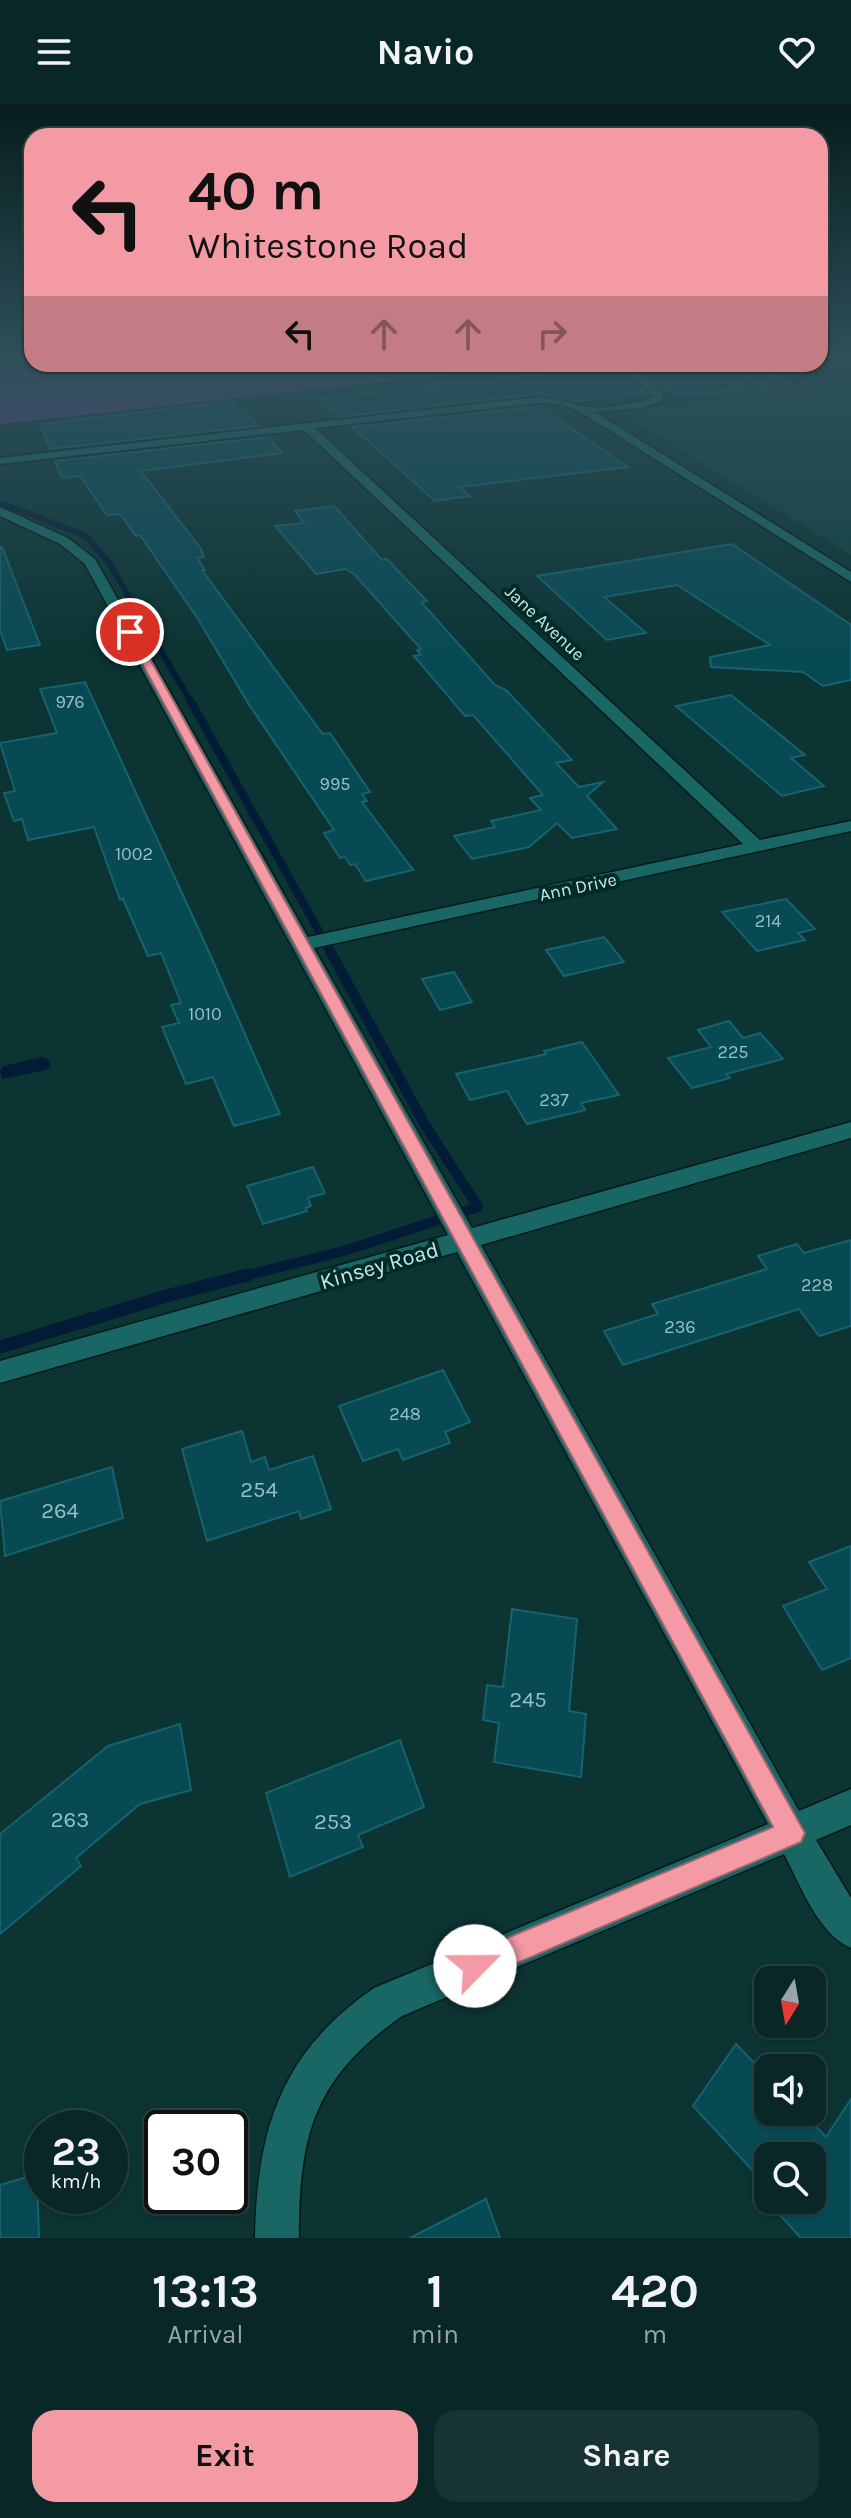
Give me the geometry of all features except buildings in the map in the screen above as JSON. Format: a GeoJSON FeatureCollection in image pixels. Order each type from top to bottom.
{"type":"FeatureCollection","features":[{"type":"Feature","properties":{"kind":"street"},"geometry":{"type":"LineString","coordinates":[[0,461],[47,456]]}},
{"type":"Feature","properties":{"kind":"street","name":"Jane Avenue"},"geometry":{"type":"LineString","coordinates":[[338,456],[758,848]]}},
{"type":"Feature","properties":{"kind":"street"},"geometry":{"type":"LineString","coordinates":[[656,456],[851,578]]}},
{"type":"Feature","properties":{"kind":"street"},"geometry":{"type":"LineString","coordinates":[[0,511],[64,541],[90,562],[826,1895],[851,1929]]}},
{"type":"Feature","properties":{"kind":"street","name":"Ann Drive"},"geometry":{"type":"LineString","coordinates":[[303,944],[851,826]]}},
{"type":"Feature","properties":{"kind":"street","name":"Kinsey Road"},"geometry":{"type":"LineString","coordinates":[[0,1372],[851,1130]]}},
{"type":"Feature","properties":{"kind":"street"},"geometry":{"type":"LineString","coordinates":[[277,2238],[284,2139],[297,2102],[315,2069],[336,2041],[361,2018],[388,2002],[851,1807]]}},
{"type":"Feature","properties":{"kind":"shaded area"},"geometry":{"type":"Polygon","coordinates":[[[690,456],[851,456],[851,555],[690,456]]]}},
{"type":"Feature","properties":{"kind":"water"},"geometry":{"type":"Polygon","coordinates":[[[42,1057],[48,1059],[51,1065],[46,1070],[2,1079],[0,1071],[4,1066],[42,1057]]]}},
{"type":"Feature","properties":{"kind":"waterway"},"geometry":{"type":"LineString","coordinates":[[0,503],[11,507]]}},
{"type":"Feature","properties":{"kind":"waterway"},"geometry":{"type":"LineString","coordinates":[[6,505],[86,536],[109,563],[191,702]]}},
{"type":"Feature","properties":{"kind":"waterway"},"geometry":{"type":"LineString","coordinates":[[190,700],[331,953]]}},
{"type":"Feature","properties":{"kind":"waterway"},"geometry":{"type":"LineString","coordinates":[[248,1275],[344,1251],[478,1207],[425,1125],[330,951]]}},
{"type":"Feature","properties":{"kind":"waterway"},"geometry":{"type":"LineString","coordinates":[[0,1347],[170,1295],[248,1275]]}},
{"type":"Feature","properties":{"kind":"waterway"},"geometry":{"type":"LineString","coordinates":[[240,1277],[248,1275]]}},
{"type":"Feature","properties":{"kind":"route"},"geometry":{"type":"LineString","coordinates":[[130,632],[792,1833],[475,1966]]}}]}
